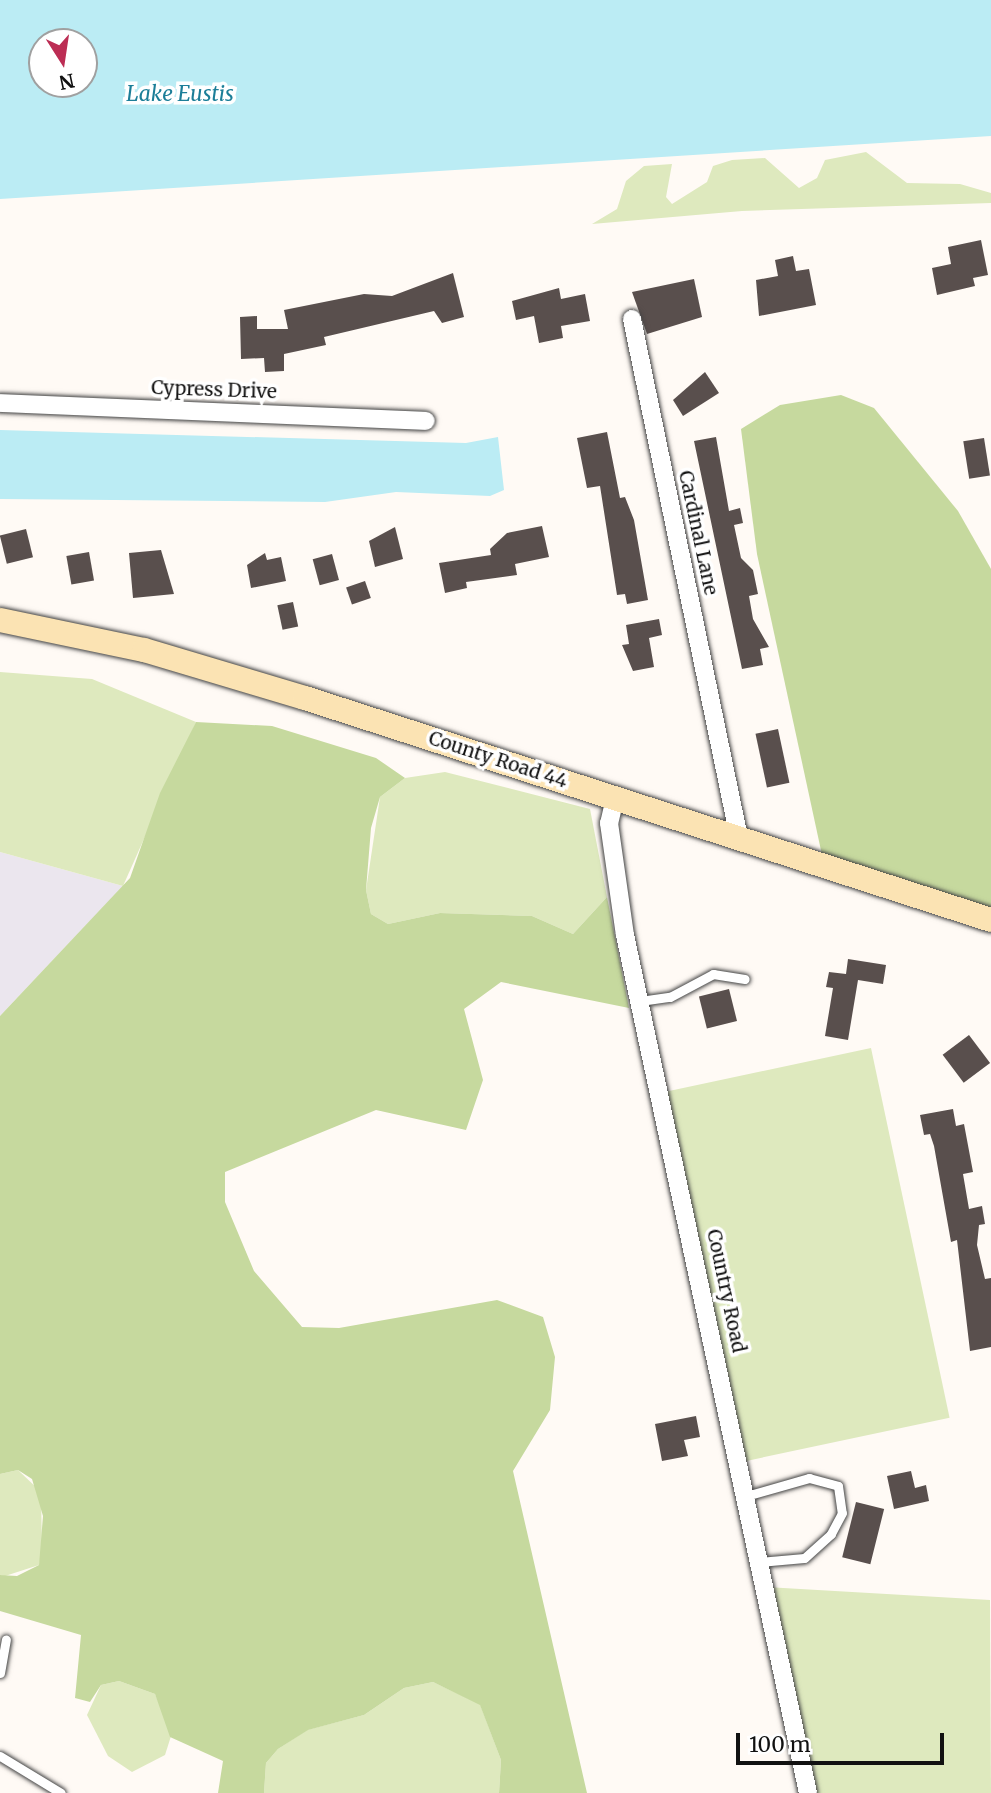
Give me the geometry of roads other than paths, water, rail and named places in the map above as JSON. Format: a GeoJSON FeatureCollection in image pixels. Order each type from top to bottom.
{"type":"FeatureCollection","features":[{"type":"Feature","properties":{"kind":"main road","name":"County Road 44"},"geometry":{"type":"LineString","coordinates":[[0,620],[144,650],[991,920]]}},
{"type":"Feature","properties":{"kind":"street","name":"Cardinal Lane"},"geometry":{"type":"LineString","coordinates":[[632,318],[739,838]]}},
{"type":"Feature","properties":{"kind":"street","name":"Cypress Drive"},"geometry":{"type":"LineString","coordinates":[[0,403],[426,421]]}},
{"type":"Feature","properties":{"kind":"street","name":"Country Road"},"geometry":{"type":"LineString","coordinates":[[615,798],[608,823],[613,867],[808,1793]]}},
{"type":"Feature","properties":{"kind":"lane"},"geometry":{"type":"LineString","coordinates":[[640,1001],[670,997],[713,974],[745,979]]}},
{"type":"Feature","properties":{"kind":"lane"},"geometry":{"type":"LineString","coordinates":[[746,1496],[809,1478],[838,1486],[842,1513],[831,1534],[804,1558],[760,1562]]}},
{"type":"Feature","properties":{"kind":"lane"},"geometry":{"type":"LineString","coordinates":[[0,1673],[6,1640]]}},
{"type":"Feature","properties":{"kind":"lane"},"geometry":{"type":"LineString","coordinates":[[0,1756],[61,1793]]}},
{"type":"Feature","properties":{"kind":"water","name":"Lake Eustis"},"geometry":{"type":"Polygon","coordinates":[[[0,0],[991,0],[991,136],[0,199],[0,0]]]}},
{"type":"Feature","properties":{"kind":"water"},"geometry":{"type":"Polygon","coordinates":[[[0,430],[466,443],[498,437],[504,490],[490,496],[396,492],[325,502],[0,499],[0,430]]]}}]}
